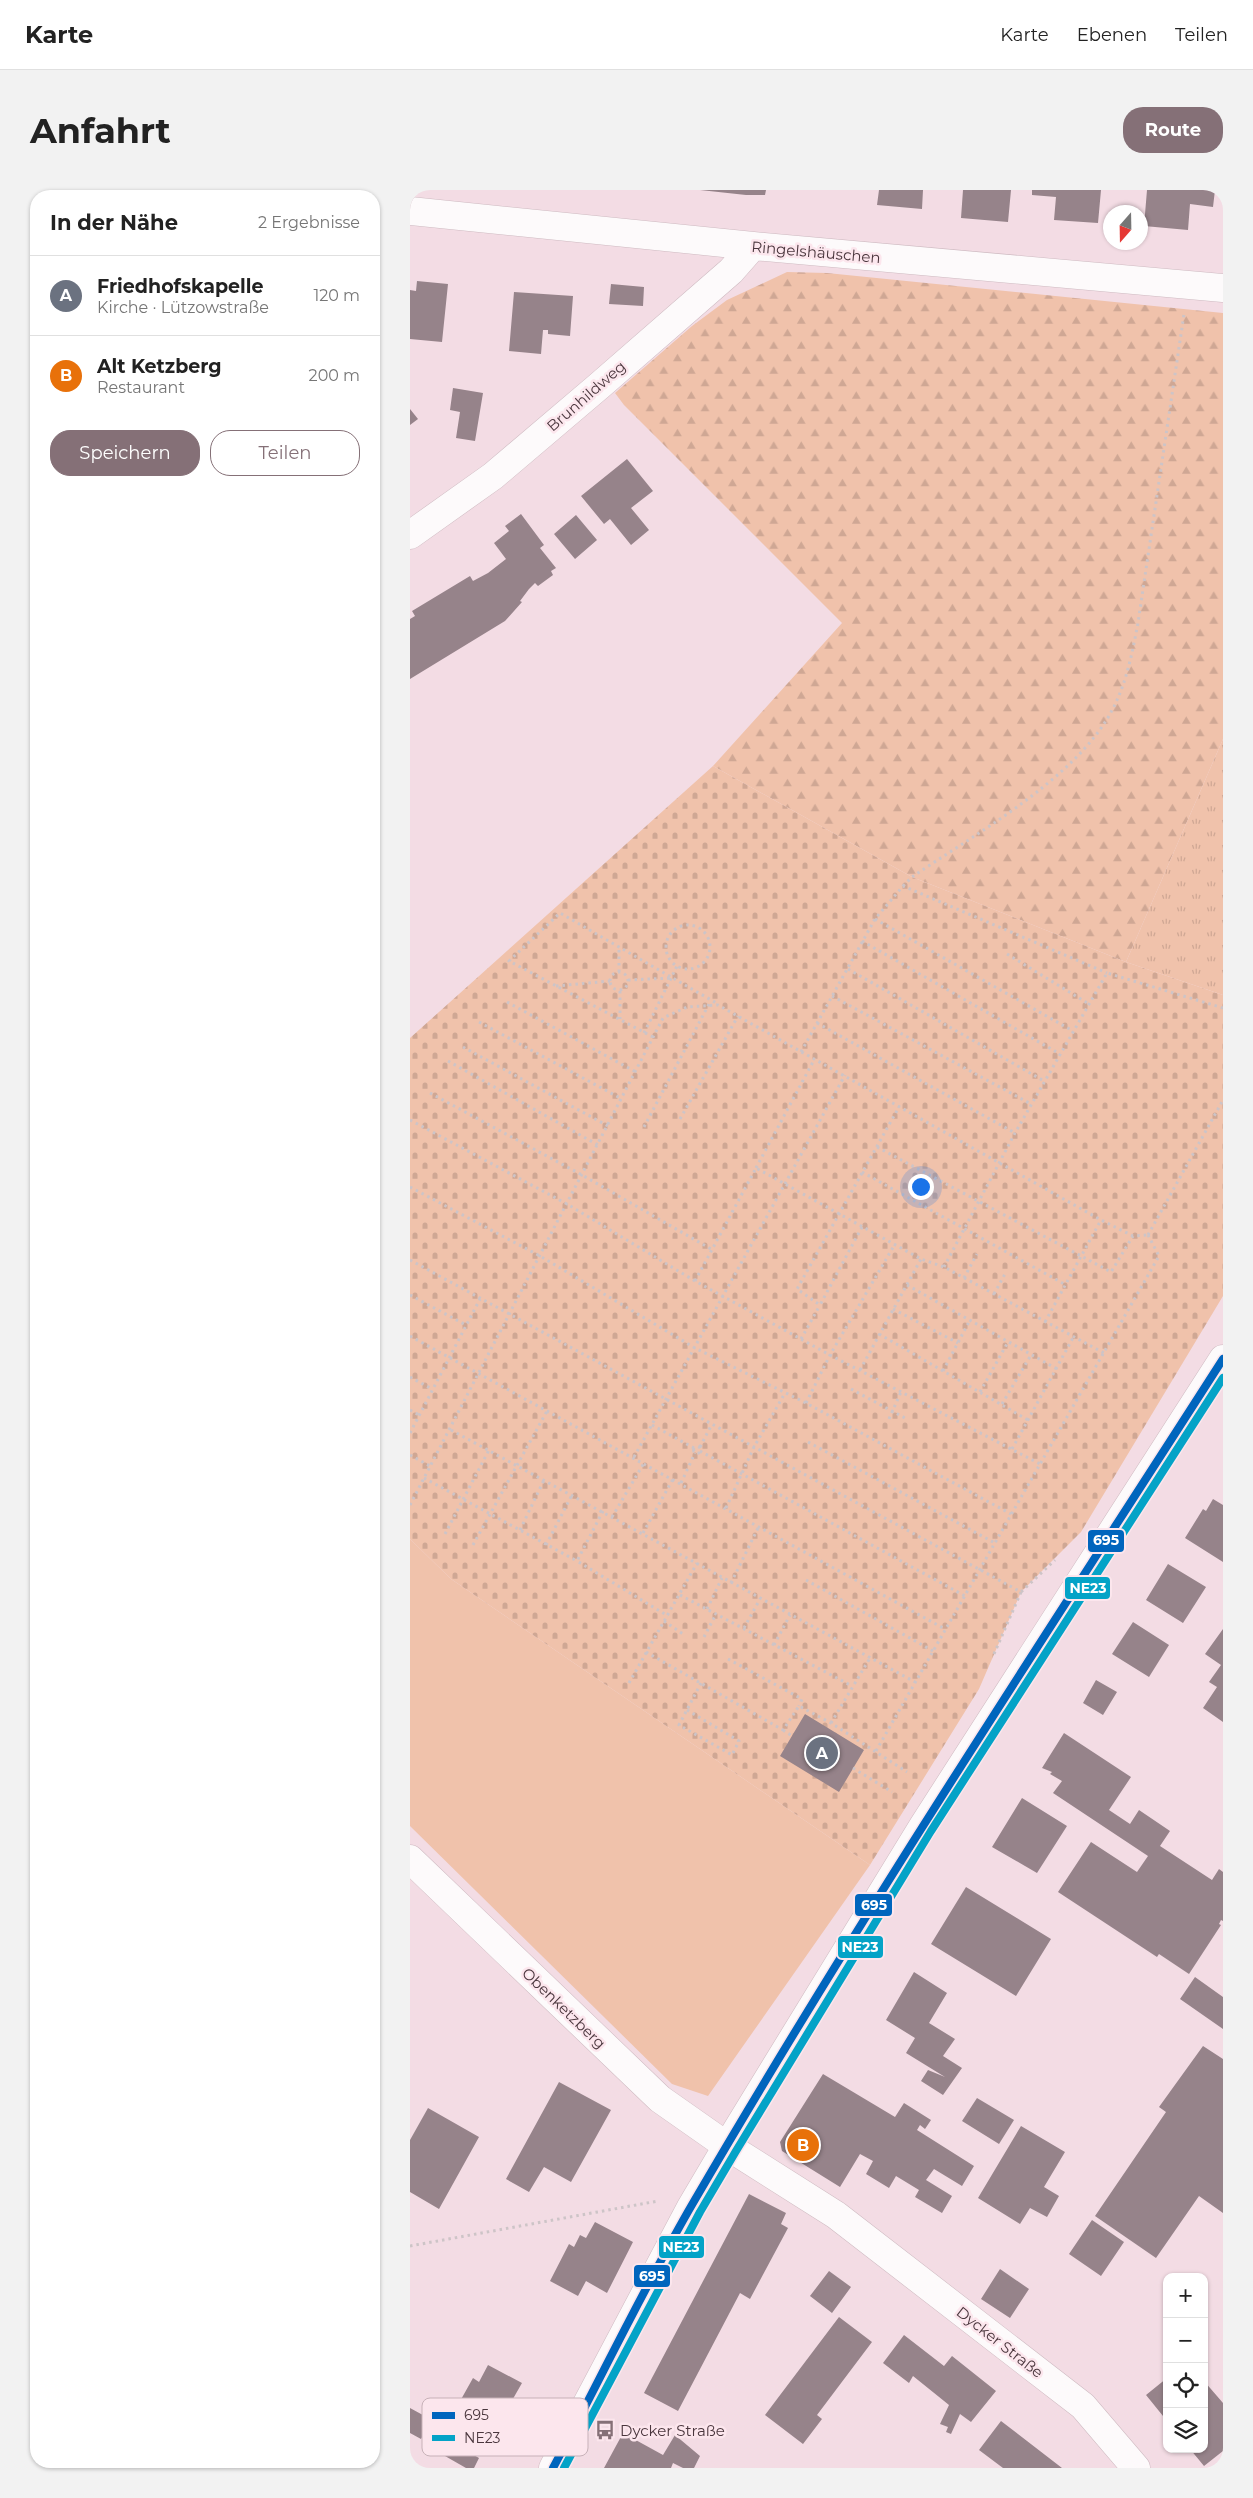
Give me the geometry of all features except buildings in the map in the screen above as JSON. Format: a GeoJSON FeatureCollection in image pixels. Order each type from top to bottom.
{"type":"FeatureCollection","features":[{"type":"Feature","properties":{"kind":"street","name":"Ringelshäuschen"},"geometry":{"type":"LineString","coordinates":[[410,211],[753,246],[1223,288]]}},
{"type":"Feature","properties":{"kind":"street","name":"Brunhildweg"},"geometry":{"type":"LineString","coordinates":[[410,535],[493,476],[731,271],[753,246]]}},
{"type":"Feature","properties":{"kind":"street"},"geometry":{"type":"LineString","coordinates":[[588,2402],[691,2207],[727,2146],[923,1826],[1223,1359]]}},
{"type":"Feature","properties":{"kind":"street","name":"Obenketzberg"},"geometry":{"type":"LineString","coordinates":[[410,1859],[660,2099],[727,2146]]}},
{"type":"Feature","properties":{"kind":"street","name":"Dycker Straße"},"geometry":{"type":"LineString","coordinates":[[727,2146],[836,2214],[1083,2406],[1136,2468]]}},
{"type":"Feature","properties":{"kind":"street"},"geometry":{"type":"LineString","coordinates":[[553,2468],[559,2456]]}},
{"type":"Feature","properties":{"kind":"path"},"geometry":{"type":"LineString","coordinates":[[801,1052],[875,919],[903,886],[912,877],[1045,786],[1088,746],[1111,713],[1128,673],[1138,623],[1188,286]]}},
{"type":"Feature","properties":{"kind":"path"},"geometry":{"type":"LineString","coordinates":[[903,886],[1106,973],[1223,1008]]}},
{"type":"Feature","properties":{"kind":"path"},"geometry":{"type":"LineString","coordinates":[[653,1037],[509,961],[560,913],[814,1060],[845,1075],[1101,1220],[1133,1236],[1148,1235]]}},
{"type":"Feature","properties":{"kind":"path"},"geometry":{"type":"LineString","coordinates":[[875,919],[1074,1031]]}},
{"type":"Feature","properties":{"kind":"path"},"geometry":{"type":"LineString","coordinates":[[683,925],[698,927],[704,932],[710,944],[707,958],[703,964],[691,970],[677,966],[671,962],[666,948],[670,934],[683,925]]}},
{"type":"Feature","properties":{"kind":"path"},"geometry":{"type":"LineString","coordinates":[[862,941],[1060,1054]]}},
{"type":"Feature","properties":{"kind":"path"},"geometry":{"type":"LineString","coordinates":[[619,948],[619,972]]}},
{"type":"Feature","properties":{"kind":"path"},"geometry":{"type":"LineString","coordinates":[[1007,954],[1089,1004]]}},
{"type":"Feature","properties":{"kind":"path"},"geometry":{"type":"LineString","coordinates":[[644,1032],[655,1014],[677,966]]}},
{"type":"Feature","properties":{"kind":"path"},"geometry":{"type":"LineString","coordinates":[[848,969],[1044,1081]]}},
{"type":"Feature","properties":{"kind":"path"},"geometry":{"type":"LineString","coordinates":[[619,972],[626,975],[628,980],[627,986],[620,990],[614,989],[610,980],[612,975],[619,972]]}},
{"type":"Feature","properties":{"kind":"path"},"geometry":{"type":"LineString","coordinates":[[944,1267],[1014,1133],[1106,973]]}},
{"type":"Feature","properties":{"kind":"path"},"geometry":{"type":"LineString","coordinates":[[628,980],[672,978]]}},
{"type":"Feature","properties":{"kind":"path"},"geometry":{"type":"LineString","coordinates":[[555,986],[610,980]]}},
{"type":"Feature","properties":{"kind":"path"},"geometry":{"type":"LineString","coordinates":[[620,990],[620,1020]]}},
{"type":"Feature","properties":{"kind":"path"},"geometry":{"type":"LineString","coordinates":[[832,996],[1031,1104]]}},
{"type":"Feature","properties":{"kind":"path"},"geometry":{"type":"LineString","coordinates":[[507,1002],[636,1072]]}},
{"type":"Feature","properties":{"kind":"path"},"geometry":{"type":"LineString","coordinates":[[410,1504],[663,1018],[687,1007],[709,1004],[718,1005]]}},
{"type":"Feature","properties":{"kind":"path"},"geometry":{"type":"LineString","coordinates":[[644,1127],[709,1004]]}},
{"type":"Feature","properties":{"kind":"path"},"geometry":{"type":"LineString","coordinates":[[655,1014],[663,1018]]}},
{"type":"Feature","properties":{"kind":"path"},"geometry":{"type":"LineString","coordinates":[[680,1119],[738,1016]]}},
{"type":"Feature","properties":{"kind":"path"},"geometry":{"type":"LineString","coordinates":[[479,1022],[622,1099]]}},
{"type":"Feature","properties":{"kind":"path"},"geometry":{"type":"LineString","coordinates":[[817,1023],[1014,1133]]}},
{"type":"Feature","properties":{"kind":"path"},"geometry":{"type":"LineString","coordinates":[[464,1047],[608,1126]]}},
{"type":"Feature","properties":{"kind":"path"},"geometry":{"type":"LineString","coordinates":[[695,1281],[814,1060]]}},
{"type":"Feature","properties":{"kind":"path"},"geometry":{"type":"LineString","coordinates":[[448,1061],[598,1145]]}},
{"type":"Feature","properties":{"kind":"path"},"geometry":{"type":"LineString","coordinates":[[634,1458],[845,1075]]}},
{"type":"Feature","properties":{"kind":"path"},"geometry":{"type":"LineString","coordinates":[[430,1093],[582,1175],[712,1250]]}},
{"type":"Feature","properties":{"kind":"path"},"geometry":{"type":"LineString","coordinates":[[1148,1235],[1223,1100]]}},
{"type":"Feature","properties":{"kind":"path"},"geometry":{"type":"LineString","coordinates":[[820,1305],[797,1289],[899,1107]]}},
{"type":"Feature","properties":{"kind":"path"},"geometry":{"type":"LineString","coordinates":[[410,1120],[566,1204],[695,1281],[830,1355],[1040,1464]]}},
{"type":"Feature","properties":{"kind":"path"},"geometry":{"type":"LineString","coordinates":[[876,1147],[1112,1272],[1133,1236]]}},
{"type":"Feature","properties":{"kind":"path"},"geometry":{"type":"LineString","coordinates":[[756,1168],[921,1259],[944,1267],[1104,1353]]}},
{"type":"Feature","properties":{"kind":"path"},"geometry":{"type":"LineString","coordinates":[[862,1172],[1066,1285]]}},
{"type":"Feature","properties":{"kind":"path"},"geometry":{"type":"LineString","coordinates":[[410,1187],[540,1256],[695,1348],[806,1403],[1011,1514]]}},
{"type":"Feature","properties":{"kind":"path"},"geometry":{"type":"LineString","coordinates":[[1045,1322],[1101,1220]]}},
{"type":"Feature","properties":{"kind":"path"},"geometry":{"type":"LineString","coordinates":[[801,1339],[862,1227]]}},
{"type":"Feature","properties":{"kind":"path"},"geometry":{"type":"LineString","coordinates":[[876,1751],[1159,1256],[1148,1235]]}},
{"type":"Feature","properties":{"kind":"path"},"geometry":{"type":"LineString","coordinates":[[806,1403],[830,1355],[895,1244]]}},
{"type":"Feature","properties":{"kind":"path"},"geometry":{"type":"LineString","coordinates":[[964,1278],[977,1254]]}},
{"type":"Feature","properties":{"kind":"path"},"geometry":{"type":"LineString","coordinates":[[860,1370],[921,1259]]}},
{"type":"Feature","properties":{"kind":"path"},"geometry":{"type":"LineString","coordinates":[[410,1260],[508,1315],[1021,1592]]}},
{"type":"Feature","properties":{"kind":"path"},"geometry":{"type":"LineString","coordinates":[[994,1294],[1006,1272]]}},
{"type":"Feature","properties":{"kind":"path"},"geometry":{"type":"LineString","coordinates":[[907,1285],[1057,1369]]}},
{"type":"Feature","properties":{"kind":"path"},"geometry":{"type":"LineString","coordinates":[[410,1295],[466,1325]]}},
{"type":"Feature","properties":{"kind":"path"},"geometry":{"type":"LineString","coordinates":[[410,1433],[480,1299]]}},
{"type":"Feature","properties":{"kind":"path"},"geometry":{"type":"LineString","coordinates":[[893,1309],[958,1343]]}},
{"type":"Feature","properties":{"kind":"path"},"geometry":{"type":"LineString","coordinates":[[943,1371],[970,1320]]}},
{"type":"Feature","properties":{"kind":"path"},"geometry":{"type":"LineString","coordinates":[[879,1334],[1028,1420]]}},
{"type":"Feature","properties":{"kind":"path"},"geometry":{"type":"LineString","coordinates":[[410,1336],[673,1478],[945,1629]]}},
{"type":"Feature","properties":{"kind":"path"},"geometry":{"type":"LineString","coordinates":[[1012,1449],[1074,1336]]}},
{"type":"Feature","properties":{"kind":"path"},"geometry":{"type":"LineString","coordinates":[[980,1392],[1008,1342]]}},
{"type":"Feature","properties":{"kind":"path"},"geometry":{"type":"LineString","coordinates":[[1002,1404],[1030,1354]]}},
{"type":"Feature","properties":{"kind":"path"},"geometry":{"type":"LineString","coordinates":[[410,1377],[432,1389]]}},
{"type":"Feature","properties":{"kind":"path"},"geometry":{"type":"LineString","coordinates":[[850,1389],[905,1418]]}},
{"type":"Feature","properties":{"kind":"path"},"geometry":{"type":"LineString","coordinates":[[726,1508],[754,1447],[785,1392]]}},
{"type":"Feature","properties":{"kind":"path"},"geometry":{"type":"LineString","coordinates":[[889,1419],[901,1392]]}},
{"type":"Feature","properties":{"kind":"path"},"geometry":{"type":"LineString","coordinates":[[410,1410],[419,1415]]}},
{"type":"Feature","properties":{"kind":"path"},"geometry":{"type":"LineString","coordinates":[[472,1545],[547,1411]]}},
{"type":"Feature","properties":{"kind":"path"},"geometry":{"type":"LineString","coordinates":[[681,1483],[712,1424]]}},
{"type":"Feature","properties":{"kind":"path"},"geometry":{"type":"LineString","coordinates":[[652,1425],[694,1448],[700,1449],[741,1475],[965,1596]]}},
{"type":"Feature","properties":{"kind":"path"},"geometry":{"type":"LineString","coordinates":[[450,1430],[643,1533],[914,1682]]}},
{"type":"Feature","properties":{"kind":"path"},"geometry":{"type":"LineString","coordinates":[[808,1442],[995,1543]]}},
{"type":"Feature","properties":{"kind":"path"},"geometry":{"type":"LineString","coordinates":[[694,1448],[696,1453]]}},
{"type":"Feature","properties":{"kind":"path"},"geometry":{"type":"LineString","coordinates":[[445,1534],[489,1450]]}},
{"type":"Feature","properties":{"kind":"path"},"geometry":{"type":"LineString","coordinates":[[410,1456],[430,1466]]}},
{"type":"Feature","properties":{"kind":"path"},"geometry":{"type":"LineString","coordinates":[[612,1517],[644,1463]]}},
{"type":"Feature","properties":{"kind":"path"},"geometry":{"type":"LineString","coordinates":[[424,1478],[577,1561],[668,1616]]}},
{"type":"Feature","properties":{"kind":"path"},"geometry":{"type":"LineString","coordinates":[[643,1533],[673,1478]]}},
{"type":"Feature","properties":{"kind":"path"},"geometry":{"type":"LineString","coordinates":[[520,1530],[544,1480]]}},
{"type":"Feature","properties":{"kind":"path"},"geometry":{"type":"LineString","coordinates":[[546,1545],[572,1495]]}},
{"type":"Feature","properties":{"kind":"path"},"geometry":{"type":"LineString","coordinates":[[577,1561],[602,1511]]}},
{"type":"Feature","properties":{"kind":"path"},"geometry":{"type":"LineString","coordinates":[[730,1582],[759,1526]]}},
{"type":"Feature","properties":{"kind":"path"},"geometry":{"type":"LineString","coordinates":[[990,1663],[1021,1592],[1062,1554]]}},
{"type":"Feature","properties":{"kind":"path"},"geometry":{"type":"LineString","coordinates":[[629,1683],[697,1563]]}},
{"type":"Feature","properties":{"kind":"path"},"geometry":{"type":"LineString","coordinates":[[707,1609],[722,1578]]}},
{"type":"Feature","properties":{"kind":"path"},"geometry":{"type":"LineString","coordinates":[[806,1580],[933,1651]]}},
{"type":"Feature","properties":{"kind":"path"},"geometry":{"type":"LineString","coordinates":[[680,1595],[852,1686]]}},
{"type":"Feature","properties":{"kind":"path"},"geometry":{"type":"LineString","coordinates":[[744,1628],[760,1599]]}},
{"type":"Feature","properties":{"kind":"path"},"geometry":{"type":"LineString","coordinates":[[704,1636],[716,1614]]}},
{"type":"Feature","properties":{"kind":"path"},"geometry":{"type":"LineString","coordinates":[[774,1644],[790,1615]]}},
{"type":"Feature","properties":{"kind":"path"},"geometry":{"type":"LineString","coordinates":[[664,1622],[683,1634]]}},
{"type":"Feature","properties":{"kind":"path"},"geometry":{"type":"LineString","coordinates":[[646,1652],[792,1736]]}},
{"type":"Feature","properties":{"kind":"path"},"geometry":{"type":"LineString","coordinates":[[831,1723],[870,1658]]}},
{"type":"Feature","properties":{"kind":"path"},"geometry":{"type":"LineString","coordinates":[[728,1659],[802,1699],[783,1730]]}},
{"type":"Feature","properties":{"kind":"path"},"geometry":{"type":"LineString","coordinates":[[687,1710],[739,1741],[732,1755],[679,1725],[701,1683]]}},
{"type":"Feature","properties":{"kind":"path"},"geometry":{"type":"LineString","coordinates":[[799,1706],[831,1723],[907,1772]]}},
{"type":"Feature","properties":{"kind":"path"},"geometry":{"type":"LineString","coordinates":[[853,1768],[892,1792]]}},
{"type":"Feature","properties":{"kind":"path"},"geometry":{"type":"LineString","coordinates":[[410,2246],[655,2201],[691,2207]]}},
{"type":"Feature","properties":{"kind":"green space"},"geometry":{"type":"Polygon","coordinates":[[[787,272],[827,273],[1223,313],[1223,739],[1126,962],[912,877],[713,766],[842,623],[624,405],[615,393],[692,326],[727,300],[787,272]]]}},
{"type":"Feature","properties":{"kind":"green space"},"geometry":{"type":"Polygon","coordinates":[[[1223,739],[1223,995],[1126,962],[1223,739]]]}},
{"type":"Feature","properties":{"kind":"green space"},"geometry":{"type":"Polygon","coordinates":[[[713,766],[912,877],[1126,962],[1223,995],[1223,1296],[1081,1532],[1021,1592],[979,1689],[870,1865],[451,1579],[410,1539],[410,1038],[713,766]]]}},
{"type":"Feature","properties":{"kind":"green space"},"geometry":{"type":"Polygon","coordinates":[[[410,1539],[451,1579],[870,1865],[708,2096],[672,2084],[410,1826],[410,1539]]]}},
{"type":"Feature","properties":{"kind":"transit line","name":"695"},"geometry":{"type":"LineString","coordinates":[[588,2400],[639,2301],[693,2203],[821,1989],[1223,1359]]}},
{"type":"Feature","properties":{"kind":"transit line","name":"NE23"},"geometry":{"type":"LineString","coordinates":[[588,2423],[700,2212],[736,2151],[931,1831],[1223,1378]]}},
{"type":"Feature","properties":{"kind":"transit line","name":"695"},"geometry":{"type":"LineString","coordinates":[[553,2468],[559,2456]]}},
{"type":"Feature","properties":{"kind":"transit line","name":"NE23"},"geometry":{"type":"LineString","coordinates":[[564,2468],[570,2456]]}},
{"type":"Feature","properties":{"kind":"place","name":"Friedhofskapelle"},"geometry":{"type":"Point","coordinates":[822,1753]}},
{"type":"Feature","properties":{"kind":"place","name":"Alt Ketzberg"},"geometry":{"type":"Point","coordinates":[803,2145]}},
{"type":"Feature","properties":{"kind":"place","name":"Dycker Straße"},"geometry":{"type":"Point","coordinates":[605,2430]}}]}
